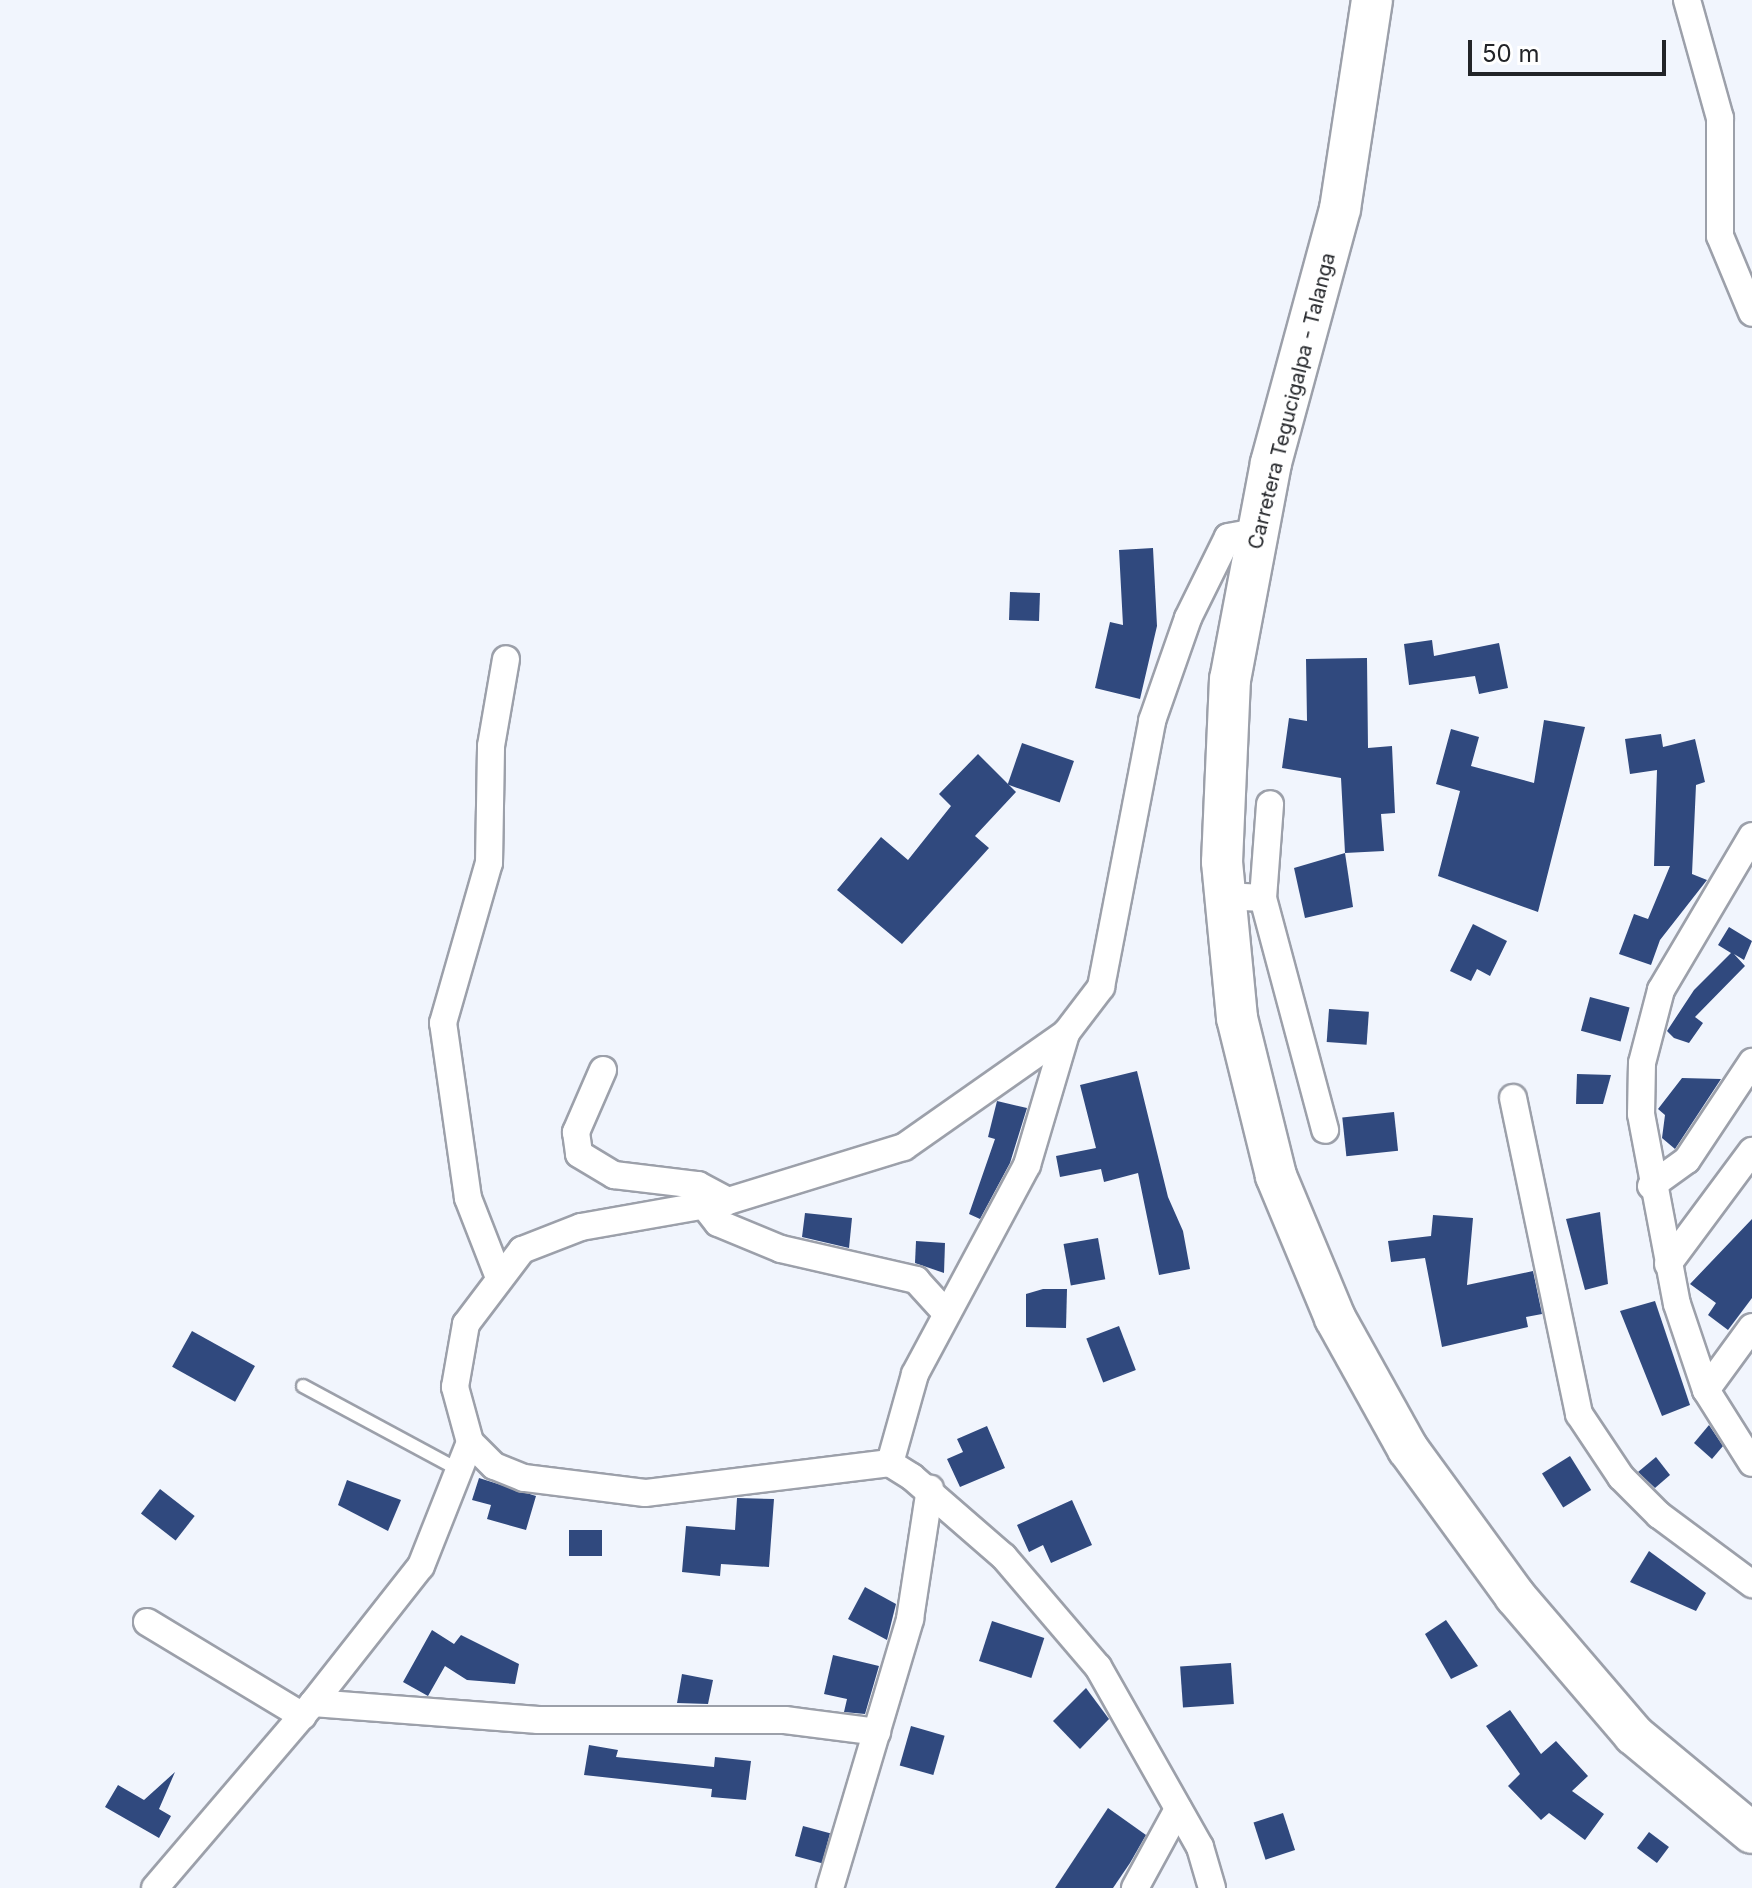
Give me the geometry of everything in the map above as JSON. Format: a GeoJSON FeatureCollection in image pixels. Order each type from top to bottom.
{"type":"FeatureCollection","features":[{"type":"Feature","properties":{"kind":"main road","name":"Carretera Tegucigalpa - Talanga"},"geometry":{"type":"LineString","coordinates":[[1372,0],[1340,209],[1256,532],[1230,679],[1244,897],[1237,1018],[1276,1176],[1335,1318],[1401,1436],[1515,1596],[1634,1735],[1752,1833]]}},
{"type":"Feature","properties":{"kind":"street"},"geometry":{"type":"LineString","coordinates":[[1687,0],[1720,118],[1720,236],[1752,313]]}},
{"type":"Feature","properties":{"kind":"street"},"geometry":{"type":"LineString","coordinates":[[890,1463],[901,1409],[945,1312],[989,1245],[1027,1165],[1066,1033],[1104,977],[1152,721],[1188,618],[1228,537],[1256,532]]}},
{"type":"Feature","properties":{"kind":"street"},"geometry":{"type":"LineString","coordinates":[[498,1275],[468,1198],[443,1023],[489,863],[491,746],[506,659]]}},
{"type":"Feature","properties":{"kind":"street"},"geometry":{"type":"LineString","coordinates":[[1270,804],[1244,897],[1325,1130]]}},
{"type":"Feature","properties":{"kind":"street"},"geometry":{"type":"LineString","coordinates":[[1752,836],[1671,970],[1650,1022],[1641,1114],[1651,1186],[1668,1264],[1706,1390],[1752,1463]]}},
{"type":"Feature","properties":{"kind":"street"},"geometry":{"type":"LineString","coordinates":[[1066,1033],[916,1142],[715,1202],[550,1236],[498,1275],[457,1348],[455,1387],[470,1442],[494,1466],[524,1478],[645,1493],[890,1463],[930,1489],[1084,1648],[1178,1809],[1212,1888]]}},
{"type":"Feature","properties":{"kind":"street"},"geometry":{"type":"LineString","coordinates":[[1651,1186],[1687,1160],[1752,1062]]}},
{"type":"Feature","properties":{"kind":"street"},"geometry":{"type":"LineString","coordinates":[[603,1070],[576,1132],[579,1154],[614,1175],[698,1185],[715,1202],[718,1223],[781,1249],[916,1280],[945,1312]]}},
{"type":"Feature","properties":{"kind":"street"},"geometry":{"type":"LineString","coordinates":[[1513,1098],[1579,1414],[1621,1477],[1659,1515],[1752,1584]]}},
{"type":"Feature","properties":{"kind":"street"},"geometry":{"type":"LineString","coordinates":[[1668,1264],[1752,1151]]}},
{"type":"Feature","properties":{"kind":"street"},"geometry":{"type":"LineString","coordinates":[[1706,1390],[1752,1327]]}},
{"type":"Feature","properties":{"kind":"street"},"geometry":{"type":"LineString","coordinates":[[155,1888],[308,1710],[421,1566],[470,1442]]}},
{"type":"Feature","properties":{"kind":"street"},"geometry":{"type":"LineString","coordinates":[[830,1888],[877,1732],[924,1558],[930,1489]]}},
{"type":"Feature","properties":{"kind":"street"},"geometry":{"type":"LineString","coordinates":[[147,1622],[308,1710],[538,1720],[785,1720],[877,1732]]}},
{"type":"Feature","properties":{"kind":"street"},"geometry":{"type":"LineString","coordinates":[[1135,1888],[1178,1809]]}},
{"type":"Feature","properties":{"kind":"lane"},"geometry":{"type":"LineString","coordinates":[[303,1386],[459,1470]]}},
{"type":"Feature","properties":{"kind":"building"},"geometry":{"type":"Polygon","coordinates":[[[1153,548],[1157,626],[1140,699],[1095,688],[1110,622],[1123,625],[1119,550],[1153,548]]]}},
{"type":"Feature","properties":{"kind":"building"},"geometry":{"type":"Polygon","coordinates":[[[1010,592],[1040,593],[1039,621],[1009,620],[1010,592]]]}},
{"type":"Feature","properties":{"kind":"building"},"geometry":{"type":"Polygon","coordinates":[[[1432,640],[1434,656],[1499,643],[1508,688],[1479,694],[1475,676],[1409,685],[1404,644],[1432,640]]]}},
{"type":"Feature","properties":{"kind":"building"},"geometry":{"type":"Polygon","coordinates":[[[1367,658],[1368,748],[1392,746],[1395,813],[1381,814],[1384,851],[1345,853],[1341,778],[1282,768],[1289,718],[1307,721],[1306,659],[1367,658]]]}},
{"type":"Feature","properties":{"kind":"building"},"geometry":{"type":"Polygon","coordinates":[[[1544,720],[1585,727],[1538,912],[1438,876],[1460,791],[1436,784],[1451,729],[1479,737],[1471,766],[1534,783],[1544,720]]]}},
{"type":"Feature","properties":{"kind":"building"},"geometry":{"type":"Polygon","coordinates":[[[1661,734],[1663,747],[1695,739],[1705,782],[1696,785],[1692,874],[1707,880],[1660,940],[1651,965],[1619,954],[1634,914],[1648,919],[1670,866],[1654,866],[1657,770],[1630,774],[1625,739],[1661,734]]]}},
{"type":"Feature","properties":{"kind":"building"},"geometry":{"type":"Polygon","coordinates":[[[1022,743],[1074,761],[1060,803],[1008,785],[1022,743]]]}},
{"type":"Feature","properties":{"kind":"building"},"geometry":{"type":"Polygon","coordinates":[[[978,754],[1016,792],[975,836],[989,848],[902,944],[837,890],[881,837],[908,860],[951,806],[939,794],[978,754]]]}},
{"type":"Feature","properties":{"kind":"building"},"geometry":{"type":"Polygon","coordinates":[[[1345,853],[1353,907],[1305,918],[1294,868],[1345,853]]]}},
{"type":"Feature","properties":{"kind":"building"},"geometry":{"type":"Polygon","coordinates":[[[1473,924],[1507,941],[1490,976],[1477,969],[1471,981],[1450,971],[1473,924]]]}},
{"type":"Feature","properties":{"kind":"building"},"geometry":{"type":"Polygon","coordinates":[[[1729,927],[1752,941],[1744,960],[1734,954],[1745,966],[1695,1017],[1703,1023],[1689,1043],[1674,1038],[1667,1031],[1694,990],[1731,953],[1718,945],[1729,927]]]}},
{"type":"Feature","properties":{"kind":"building"},"geometry":{"type":"Polygon","coordinates":[[[1590,997],[1630,1008],[1621,1041],[1581,1031],[1590,997]]]}},
{"type":"Feature","properties":{"kind":"building"},"geometry":{"type":"Polygon","coordinates":[[[1329,1009],[1369,1012],[1367,1045],[1327,1042],[1329,1009]]]}},
{"type":"Feature","properties":{"kind":"building"},"geometry":{"type":"Polygon","coordinates":[[[1137,1071],[1168,1197],[1183,1231],[1190,1269],[1159,1275],[1138,1173],[1104,1182],[1101,1169],[1060,1177],[1056,1156],[1096,1148],[1080,1085],[1137,1071]]]}},
{"type":"Feature","properties":{"kind":"building"},"geometry":{"type":"Polygon","coordinates":[[[1577,1074],[1611,1075],[1603,1104],[1576,1104],[1577,1074]]]}},
{"type":"Feature","properties":{"kind":"building"},"geometry":{"type":"Polygon","coordinates":[[[1682,1078],[1721,1079],[1675,1149],[1662,1138],[1665,1115],[1658,1109],[1682,1078]]]}},
{"type":"Feature","properties":{"kind":"building"},"geometry":{"type":"Polygon","coordinates":[[[997,1101],[1027,1108],[1010,1163],[980,1219],[969,1214],[995,1139],[988,1137],[997,1101]]]}},
{"type":"Feature","properties":{"kind":"building"},"geometry":{"type":"Polygon","coordinates":[[[1394,1112],[1398,1151],[1346,1156],[1342,1117],[1394,1112]]]}},
{"type":"Feature","properties":{"kind":"building"},"geometry":{"type":"Polygon","coordinates":[[[1600,1212],[1608,1284],[1585,1290],[1566,1219],[1600,1212]]]}},
{"type":"Feature","properties":{"kind":"building"},"geometry":{"type":"Polygon","coordinates":[[[805,1213],[852,1218],[849,1248],[802,1237],[805,1213]]]}},
{"type":"Feature","properties":{"kind":"building"},"geometry":{"type":"Polygon","coordinates":[[[1433,1215],[1473,1218],[1467,1285],[1533,1271],[1542,1314],[1526,1317],[1528,1327],[1442,1347],[1425,1258],[1391,1262],[1388,1241],[1431,1236],[1433,1215]]]}},
{"type":"Feature","properties":{"kind":"building"},"geometry":{"type":"Polygon","coordinates":[[[1752,1219],[1752,1298],[1728,1330],[1708,1315],[1716,1303],[1690,1284],[1752,1219]]]}},
{"type":"Feature","properties":{"kind":"building"},"geometry":{"type":"Polygon","coordinates":[[[1098,1238],[1105,1279],[1071,1285],[1064,1244],[1098,1238]]]}},
{"type":"Feature","properties":{"kind":"building"},"geometry":{"type":"Polygon","coordinates":[[[916,1241],[945,1243],[944,1273],[915,1263],[916,1241]]]}},
{"type":"Feature","properties":{"kind":"building"},"geometry":{"type":"Polygon","coordinates":[[[1043,1289],[1067,1289],[1066,1328],[1026,1327],[1026,1294],[1043,1289]]]}},
{"type":"Feature","properties":{"kind":"building"},"geometry":{"type":"Polygon","coordinates":[[[1655,1301],[1690,1405],[1662,1416],[1620,1311],[1655,1301]]]}},
{"type":"Feature","properties":{"kind":"building"},"geometry":{"type":"Polygon","coordinates":[[[1119,1326],[1136,1370],[1103,1382],[1086,1339],[1119,1326]]]}},
{"type":"Feature","properties":{"kind":"building"},"geometry":{"type":"Polygon","coordinates":[[[192,1331],[255,1366],[235,1402],[172,1367],[192,1331]]]}},
{"type":"Feature","properties":{"kind":"building"},"geometry":{"type":"Polygon","coordinates":[[[1709,1425],[1723,1446],[1712,1459],[1694,1443],[1709,1425]]]}},
{"type":"Feature","properties":{"kind":"building"},"geometry":{"type":"Polygon","coordinates":[[[987,1426],[1005,1468],[960,1487],[947,1459],[963,1452],[957,1439],[987,1426]]]}},
{"type":"Feature","properties":{"kind":"building"},"geometry":{"type":"Polygon","coordinates":[[[1570,1456],[1591,1490],[1563,1507],[1542,1473],[1570,1456]]]}},
{"type":"Feature","properties":{"kind":"building"},"geometry":{"type":"Polygon","coordinates":[[[1656,1457],[1670,1475],[1655,1488],[1638,1472],[1656,1457]]]}},
{"type":"Feature","properties":{"kind":"building"},"geometry":{"type":"Polygon","coordinates":[[[479,1478],[536,1496],[526,1530],[487,1519],[491,1505],[472,1500],[479,1478]]]}},
{"type":"Feature","properties":{"kind":"building"},"geometry":{"type":"Polygon","coordinates":[[[347,1480],[401,1500],[388,1531],[338,1505],[347,1480]]]}},
{"type":"Feature","properties":{"kind":"building"},"geometry":{"type":"Polygon","coordinates":[[[160,1489],[195,1516],[176,1541],[141,1513],[160,1489]]]}},
{"type":"Feature","properties":{"kind":"building"},"geometry":{"type":"Polygon","coordinates":[[[737,1498],[774,1499],[769,1567],[721,1564],[720,1576],[682,1572],[686,1526],[735,1530],[737,1498]]]}},
{"type":"Feature","properties":{"kind":"building"},"geometry":{"type":"Polygon","coordinates":[[[1072,1500],[1092,1545],[1051,1563],[1043,1545],[1029,1552],[1017,1525],[1072,1500]]]}},
{"type":"Feature","properties":{"kind":"building"},"geometry":{"type":"Polygon","coordinates":[[[569,1530],[602,1530],[602,1556],[569,1556],[569,1530]]]}},
{"type":"Feature","properties":{"kind":"building"},"geometry":{"type":"Polygon","coordinates":[[[1649,1551],[1706,1593],[1696,1611],[1630,1582],[1649,1551]]]}},
{"type":"Feature","properties":{"kind":"building"},"geometry":{"type":"Polygon","coordinates":[[[865,1587],[896,1604],[887,1640],[848,1619],[865,1587]]]}},
{"type":"Feature","properties":{"kind":"building"},"geometry":{"type":"Polygon","coordinates":[[[1446,1620],[1478,1666],[1451,1679],[1425,1634],[1446,1620]]]}},
{"type":"Feature","properties":{"kind":"building"},"geometry":{"type":"Polygon","coordinates":[[[992,1621],[1044,1638],[1031,1678],[979,1661],[992,1621]]]}},
{"type":"Feature","properties":{"kind":"building"},"geometry":{"type":"Polygon","coordinates":[[[432,1630],[454,1644],[461,1635],[519,1664],[515,1684],[467,1680],[445,1666],[428,1696],[403,1682],[432,1630]]]}},
{"type":"Feature","properties":{"kind":"building"},"geometry":{"type":"Polygon","coordinates":[[[833,1655],[879,1666],[865,1714],[844,1712],[847,1699],[824,1694],[833,1655]]]}},
{"type":"Feature","properties":{"kind":"building"},"geometry":{"type":"Polygon","coordinates":[[[1231,1663],[1234,1704],[1183,1707],[1180,1667],[1231,1663]]]}},
{"type":"Feature","properties":{"kind":"building"},"geometry":{"type":"Polygon","coordinates":[[[682,1674],[713,1680],[708,1704],[677,1703],[682,1674]]]}},
{"type":"Feature","properties":{"kind":"building"},"geometry":{"type":"Polygon","coordinates":[[[1086,1688],[1109,1719],[1080,1749],[1053,1721],[1086,1688]]]}},
{"type":"Feature","properties":{"kind":"building"},"geometry":{"type":"Polygon","coordinates":[[[1510,1710],[1541,1754],[1556,1741],[1588,1776],[1572,1791],[1604,1814],[1585,1840],[1549,1813],[1541,1820],[1508,1786],[1520,1774],[1486,1726],[1510,1710]]]}},
{"type":"Feature","properties":{"kind":"building"},"geometry":{"type":"Polygon","coordinates":[[[911,1726],[945,1736],[933,1775],[900,1765],[911,1726]]]}},
{"type":"Feature","properties":{"kind":"building"},"geometry":{"type":"Polygon","coordinates":[[[589,1745],[618,1750],[616,1757],[714,1767],[715,1757],[751,1761],[746,1800],[711,1797],[712,1789],[584,1775],[589,1745]]]}},
{"type":"Feature","properties":{"kind":"building"},"geometry":{"type":"Polygon","coordinates":[[[175,1772],[159,1809],[171,1816],[159,1838],[105,1807],[118,1785],[144,1800],[175,1772]]]}},
{"type":"Feature","properties":{"kind":"building"},"geometry":{"type":"Polygon","coordinates":[[[1108,1808],[1146,1835],[1130,1863],[1113,1888],[1055,1888],[1108,1808]]]}},
{"type":"Feature","properties":{"kind":"building"},"geometry":{"type":"Polygon","coordinates":[[[1283,1813],[1295,1850],[1266,1860],[1254,1823],[1283,1813]]]}},
{"type":"Feature","properties":{"kind":"building"},"geometry":{"type":"Polygon","coordinates":[[[803,1826],[830,1833],[822,1863],[795,1856],[803,1826]]]}},
{"type":"Feature","properties":{"kind":"building"},"geometry":{"type":"Polygon","coordinates":[[[1649,1832],[1669,1847],[1657,1863],[1637,1848],[1649,1832]]]}}]}
